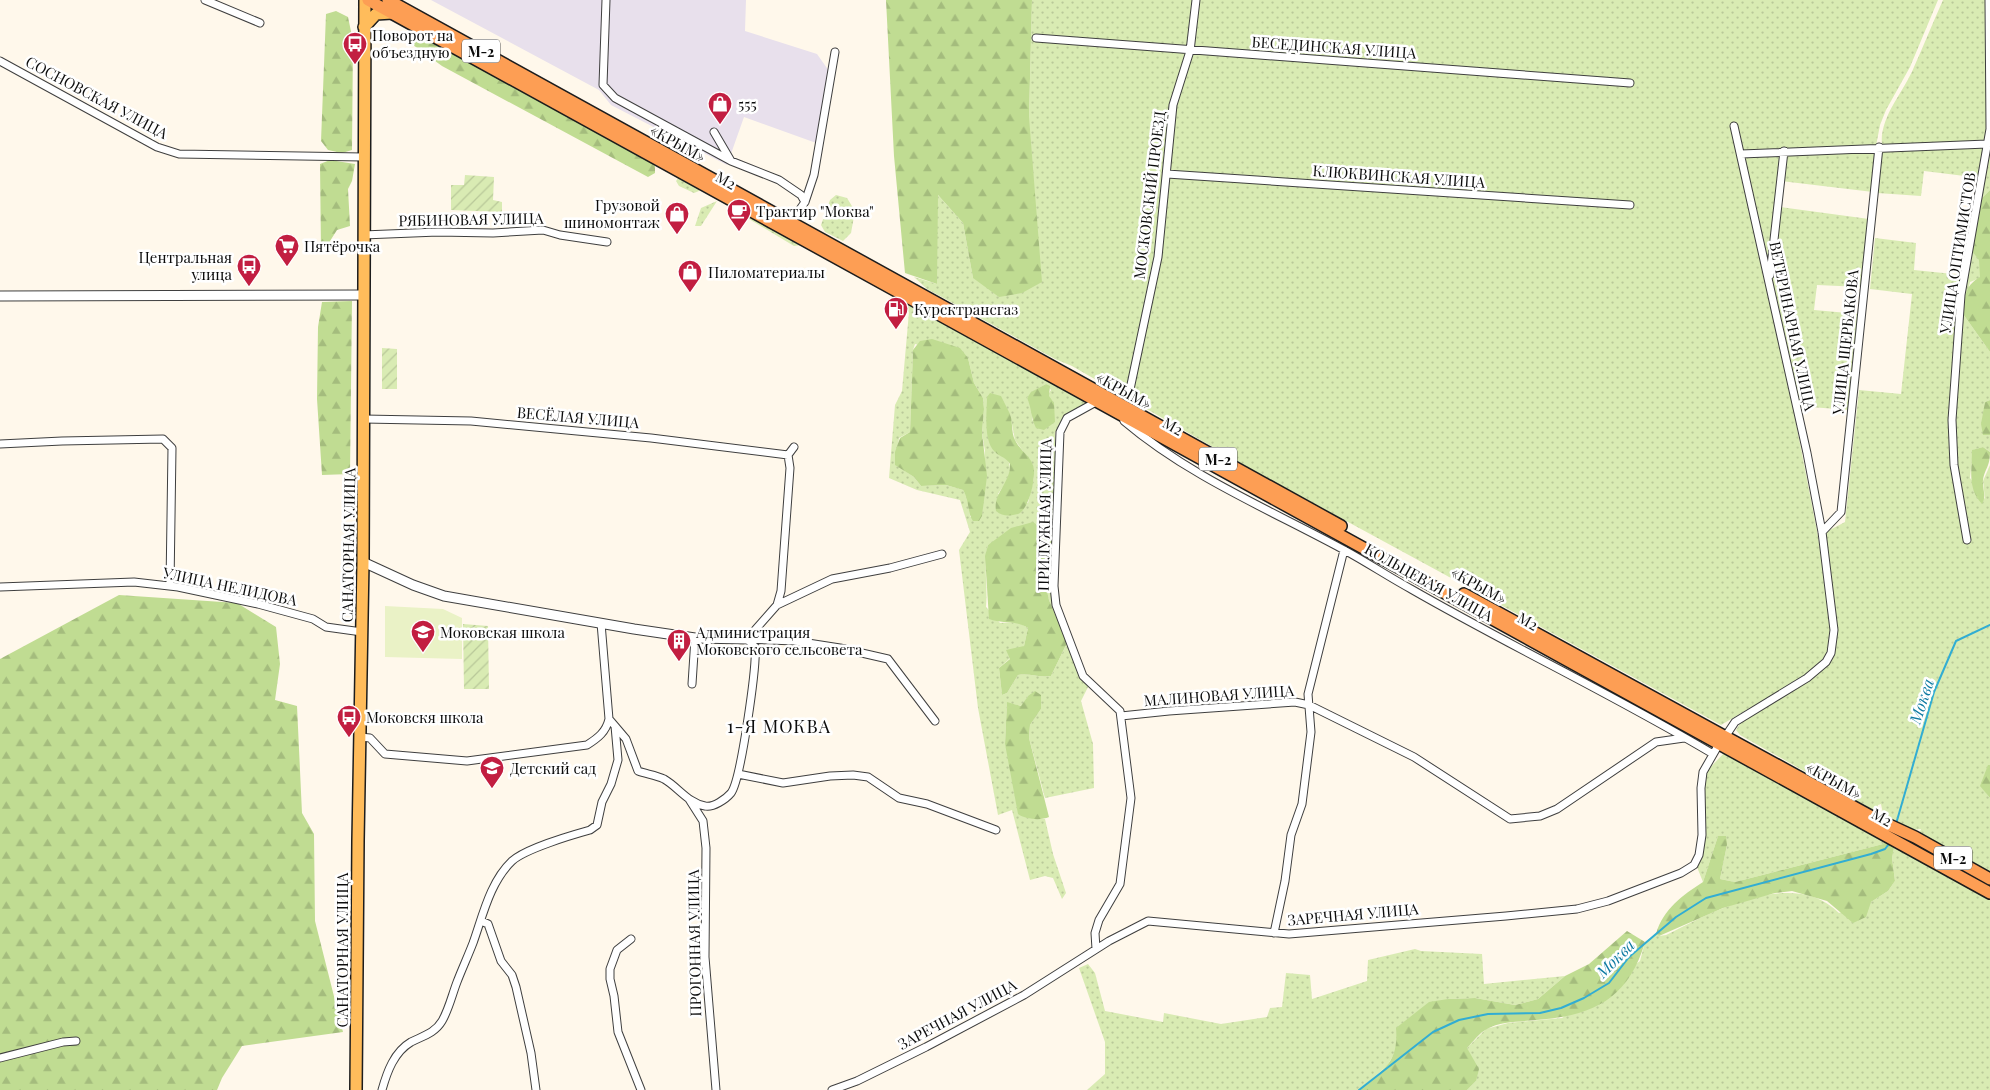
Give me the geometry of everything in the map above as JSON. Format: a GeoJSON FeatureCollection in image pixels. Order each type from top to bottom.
{"type":"FeatureCollection","features":[{"type":"Feature","properties":{"kind":"highway","name":"М2"},"geometry":{"type":"LineString","coordinates":[[366,0],[390,4],[806,245],[1722,740],[1990,893]]}},
{"type":"Feature","properties":{"kind":"highway","name":"«КРЫМ»"},"geometry":{"type":"LineString","coordinates":[[390,4],[1874,818],[1915,837],[1990,879]]}},
{"type":"Feature","properties":{"kind":"main road"},"geometry":{"type":"LineString","coordinates":[[355,0],[364,27],[376,14],[390,4]]}},
{"type":"Feature","properties":{"kind":"main road","name":"САНАТОРНАЯ УЛИЦА"},"geometry":{"type":"LineString","coordinates":[[356,1090],[363,562],[363,157],[366,0]]}},
{"type":"Feature","properties":{"kind":"street"},"geometry":{"type":"LineString","coordinates":[[205,0],[260,23]]}},
{"type":"Feature","properties":{"kind":"street"},"geometry":{"type":"LineString","coordinates":[[606,0],[603,85],[615,98],[731,161],[779,180],[801,195],[805,202]]}},
{"type":"Feature","properties":{"kind":"street","name":"МОСКОВСКИЙ ПРОЕЗД"},"geometry":{"type":"LineString","coordinates":[[1129,394],[1158,257],[1173,105],[1190,51],[1196,0]]}},
{"type":"Feature","properties":{"kind":"street","name":"УЛИЦА ОПТИМИСТОВ"},"geometry":{"type":"LineString","coordinates":[[1967,540],[1954,465],[1952,420],[1954,365],[1961,295],[1990,129],[1989,0]]}},
{"type":"Feature","properties":{"kind":"street","name":"БЕСЕДИНСКАЯ УЛИЦА"},"geometry":{"type":"LineString","coordinates":[[1036,38],[1630,83]]}},
{"type":"Feature","properties":{"kind":"street"},"geometry":{"type":"LineString","coordinates":[[790,222],[805,202],[814,175],[835,52]]}},
{"type":"Feature","properties":{"kind":"street","name":"СОСНОВСКАЯ УЛИЦА"},"geometry":{"type":"LineString","coordinates":[[0,60],[158,147],[179,154],[363,157]]}},
{"type":"Feature","properties":{"kind":"street","name":"ВЕТЕРИНАРНАЯ УЛИЦА"},"geometry":{"type":"LineString","coordinates":[[1722,740],[1735,722],[1807,678],[1826,662],[1831,653],[1834,630],[1822,532],[1734,126]]}},
{"type":"Feature","properties":{"kind":"street"},"geometry":{"type":"LineString","coordinates":[[714,132],[731,161]]}},
{"type":"Feature","properties":{"kind":"street"},"geometry":{"type":"LineString","coordinates":[[1741,154],[1987,144]]}},
{"type":"Feature","properties":{"kind":"street","name":"УЛИЦА ЩЕРБАКОВА"},"geometry":{"type":"LineString","coordinates":[[1822,532],[1841,512],[1879,147]]}},
{"type":"Feature","properties":{"kind":"street"},"geometry":{"type":"LineString","coordinates":[[1769,281],[1784,151]]}},
{"type":"Feature","properties":{"kind":"street","name":"КЛЮКВИНСКАЯ УЛИЦА"},"geometry":{"type":"LineString","coordinates":[[1167,174],[1630,205]]}},
{"type":"Feature","properties":{"kind":"street","name":"РЯБИНОВАЯ УЛИЦА"},"geometry":{"type":"LineString","coordinates":[[363,235],[438,232],[493,233],[543,230],[560,235],[607,242]]}},
{"type":"Feature","properties":{"kind":"street"},"geometry":{"type":"LineString","coordinates":[[0,296],[363,295]]}},
{"type":"Feature","properties":{"kind":"street","name":"ПРИЛУЖНАЯ УЛИЦА"},"geometry":{"type":"LineString","coordinates":[[1096,402],[1066,418],[1060,432],[1054,586],[1056,605],[1083,676],[1114,705],[1122,716]]}},
{"type":"Feature","properties":{"kind":"street"},"geometry":{"type":"LineString","coordinates":[[1119,414],[1136,431],[1240,498],[1344,550]]}},
{"type":"Feature","properties":{"kind":"street","name":"ВЕСЁЛАЯ УЛИЦА"},"geometry":{"type":"LineString","coordinates":[[364,419],[471,421],[651,438],[788,455]]}},
{"type":"Feature","properties":{"kind":"street"},"geometry":{"type":"LineString","coordinates":[[0,444],[62,440],[163,439],[172,448],[170,586]]}},
{"type":"Feature","properties":{"kind":"street"},"geometry":{"type":"LineString","coordinates":[[777,605],[781,591],[790,468],[788,455],[794,447]]}},
{"type":"Feature","properties":{"kind":"street","name":"КОЛЬЦЕВАЯ УЛИЦА"},"geometry":{"type":"LineString","coordinates":[[1274,933],[1285,880],[1290,835],[1302,804],[1311,732],[1308,694],[1344,550],[1410,589],[1713,754]]}},
{"type":"Feature","properties":{"kind":"street"},"geometry":{"type":"LineString","coordinates":[[747,639],[777,605],[832,579],[890,568],[942,554]]}},
{"type":"Feature","properties":{"kind":"street"},"geometry":{"type":"LineString","coordinates":[[363,562],[413,585],[444,596],[695,638],[795,641],[840,648],[888,659],[935,721]]}},
{"type":"Feature","properties":{"kind":"street","name":"УЛИЦА НЕЛИДОВА"},"geometry":{"type":"LineString","coordinates":[[0,587],[134,582],[170,586],[258,604],[313,618],[326,627],[362,632]]}},
{"type":"Feature","properties":{"kind":"street"},"geometry":{"type":"LineString","coordinates":[[360,736],[370,738],[385,754],[468,761],[587,745],[603,732],[607,727],[609,719],[601,623]]}},
{"type":"Feature","properties":{"kind":"street"},"geometry":{"type":"LineString","coordinates":[[692,684],[695,638]]}},
{"type":"Feature","properties":{"kind":"street"},"geometry":{"type":"LineString","coordinates":[[609,719],[626,739],[638,771],[662,778],[689,799],[705,806],[714,806],[731,792],[738,774],[755,670],[755,647],[747,639]]}},
{"type":"Feature","properties":{"kind":"street","name":"МАЛИНОВАЯ УЛИЦА"},"geometry":{"type":"LineString","coordinates":[[1122,716],[1295,702],[1309,705],[1414,757],[1510,819],[1540,816],[1557,809],[1656,742],[1685,738]]}},
{"type":"Feature","properties":{"kind":"street"},"geometry":{"type":"LineString","coordinates":[[1096,949],[1095,933],[1099,920],[1120,884],[1124,866],[1131,798],[1123,744],[1122,716]]}},
{"type":"Feature","properties":{"kind":"street"},"geometry":{"type":"LineString","coordinates":[[382,1090],[390,1067],[399,1054],[410,1043],[434,1031],[442,1021],[452,1000],[456,983],[496,882],[513,860],[524,854],[590,830],[599,820],[602,802],[611,784],[618,760],[615,726]]}},
{"type":"Feature","properties":{"kind":"street","name":"ЗАРЕЧНАЯ УЛИЦА"},"geometry":{"type":"LineString","coordinates":[[832,1090],[857,1081],[926,1047],[1024,995],[1096,949],[1148,921],[1289,934],[1577,909],[1608,901],[1680,873],[1694,865],[1699,855],[1702,835],[1701,788],[1703,772],[1722,740]]}},
{"type":"Feature","properties":{"kind":"street"},"geometry":{"type":"LineString","coordinates":[[738,774],[783,783],[830,776],[868,777],[899,798],[927,804],[996,830]]}},
{"type":"Feature","properties":{"kind":"street","name":"ПРОГОННАЯ УЛИЦА"},"geometry":{"type":"LineString","coordinates":[[689,799],[703,821],[706,848],[705,957],[716,1090]]}},
{"type":"Feature","properties":{"kind":"street"},"geometry":{"type":"LineString","coordinates":[[481,922],[488,924],[501,961],[512,975],[516,987],[532,1060],[536,1090]]}},
{"type":"Feature","properties":{"kind":"street"},"geometry":{"type":"LineString","coordinates":[[631,939],[617,950],[610,969],[610,979],[618,1032],[641,1090]]}},
{"type":"Feature","properties":{"kind":"street"},"geometry":{"type":"LineString","coordinates":[[0,1058],[63,1042],[76,1041]]}},
{"type":"Feature","properties":{"kind":"shaded area"},"geometry":{"type":"Polygon","coordinates":[[[431,0],[746,0],[745,31],[817,54],[829,71],[819,144],[744,117],[727,165],[611,105],[599,90],[431,0]]]}},
{"type":"Feature","properties":{"kind":"green space"},"geometry":{"type":"Polygon","coordinates":[[[886,0],[1032,0],[1029,117],[1042,282],[1022,293],[999,297],[973,278],[963,223],[938,195],[937,284],[905,273],[894,156],[886,0]]]}},
{"type":"Feature","properties":{"kind":"green space"},"geometry":{"type":"Polygon","coordinates":[[[1032,0],[1938,0],[1910,67],[1886,110],[1880,125],[1876,146],[1743,152],[1818,536],[1831,630],[1829,649],[1823,659],[1803,677],[1721,725],[1258,473],[1072,366],[1055,359],[927,289],[914,277],[937,284],[937,194],[963,223],[973,278],[1029,117],[1032,0]]]}},
{"type":"Feature","properties":{"kind":"green space"},"geometry":{"type":"Polygon","coordinates":[[[1943,0],[1987,0],[1987,138],[1980,142],[1882,145],[1884,125],[1888,115],[1910,76],[1943,0]]]}},
{"type":"Feature","properties":{"kind":"green space"},"geometry":{"type":"Polygon","coordinates":[[[336,11],[348,17],[353,41],[352,150],[342,153],[328,150],[321,141],[326,14],[336,11]]]}},
{"type":"Feature","properties":{"kind":"green space"},"geometry":{"type":"Polygon","coordinates":[[[414,32],[649,159],[655,166],[655,173],[648,177],[442,66],[409,42],[407,37],[414,32]]]}},
{"type":"Feature","properties":{"kind":"green space"},"geometry":{"type":"Polygon","coordinates":[[[1990,142],[1990,190],[1982,198],[1980,278],[1970,282],[1963,314],[1990,352],[1990,400],[1985,402],[1983,435],[1990,435],[1990,452],[1983,447],[1973,450],[1970,478],[1985,499],[1983,481],[1990,465],[1990,765],[1981,786],[1990,798],[1990,874],[1919,834],[1921,829],[1912,830],[1883,814],[1881,804],[1878,805],[1877,811],[1870,808],[1740,735],[1736,730],[1741,722],[1833,655],[1826,532],[1845,522],[1859,390],[1901,394],[1912,294],[1870,289],[1875,238],[1916,243],[1914,270],[1963,275],[1953,356],[1950,421],[1953,420],[1962,299],[1990,142]]]}},
{"type":"Feature","properties":{"kind":"green space"},"geometry":{"type":"Polygon","coordinates":[[[1979,146],[1984,149],[1981,178],[1924,171],[1921,196],[1877,193],[1882,150],[1979,146]]]}},
{"type":"Feature","properties":{"kind":"green space"},"geometry":{"type":"Polygon","coordinates":[[[1876,150],[1873,192],[1781,181],[1784,161],[1788,155],[1876,150]]]}},
{"type":"Feature","properties":{"kind":"green space"},"geometry":{"type":"Polygon","coordinates":[[[1780,154],[1768,269],[1743,159],[1745,156],[1780,154]]]}},
{"type":"Feature","properties":{"kind":"green space"},"geometry":{"type":"Polygon","coordinates":[[[330,160],[355,164],[352,181],[348,189],[350,226],[337,230],[330,241],[335,250],[321,251],[320,164],[330,160]]]}},
{"type":"Feature","properties":{"kind":"green space"},"geometry":{"type":"Polygon","coordinates":[[[465,175],[494,177],[493,200],[502,202],[502,212],[451,210],[451,185],[464,185],[465,175]]]}},
{"type":"Feature","properties":{"kind":"green space"},"geometry":{"type":"Polygon","coordinates":[[[679,177],[699,189],[699,191],[694,193],[679,186],[676,181],[679,177]]]}},
{"type":"Feature","properties":{"kind":"green space"},"geometry":{"type":"Polygon","coordinates":[[[1990,190],[1990,352],[1963,314],[1968,288],[1980,277],[1979,260],[1972,251],[1982,198],[1990,190]]]}},
{"type":"Feature","properties":{"kind":"green space"},"geometry":{"type":"Polygon","coordinates":[[[836,195],[847,198],[855,211],[851,233],[843,241],[825,232],[821,225],[830,200],[836,195]]]}},
{"type":"Feature","properties":{"kind":"green space"},"geometry":{"type":"Polygon","coordinates":[[[717,201],[701,226],[695,226],[701,208],[717,201]]]}},
{"type":"Feature","properties":{"kind":"green space"},"geometry":{"type":"Polygon","coordinates":[[[726,203],[801,243],[801,245],[794,246],[729,207],[726,203]]]}},
{"type":"Feature","properties":{"kind":"green space"},"geometry":{"type":"Polygon","coordinates":[[[1780,207],[1869,219],[1862,287],[1817,285],[1814,310],[1859,314],[1849,410],[1798,406],[1772,281],[1780,207]]]}},
{"type":"Feature","properties":{"kind":"green space"},"geometry":{"type":"Polygon","coordinates":[[[872,279],[1094,400],[1068,414],[1060,423],[1055,433],[1055,605],[1089,685],[1081,701],[1093,744],[1094,788],[1045,798],[1029,738],[1030,725],[1041,709],[1028,696],[1022,706],[1007,703],[1005,744],[1029,818],[1045,819],[1053,854],[1066,893],[1062,899],[1053,878],[1045,876],[1030,880],[1012,810],[998,815],[978,708],[959,550],[970,532],[960,500],[917,490],[889,478],[895,405],[902,391],[909,312],[872,279]],[[915,344],[913,350],[910,432],[899,438],[896,465],[914,477],[921,486],[946,485],[963,490],[969,499],[970,517],[982,516],[985,451],[982,433],[984,409],[983,398],[974,383],[968,358],[915,344]],[[1046,384],[1032,392],[1027,398],[1033,409],[1032,421],[1051,390],[1046,384]],[[1010,414],[995,452],[1007,459],[1010,468],[1010,473],[998,494],[1028,503],[1034,478],[1033,465],[1015,440],[1010,414]],[[1038,525],[988,545],[986,560],[986,607],[1000,623],[1018,622],[1028,628],[1024,646],[999,668],[1002,695],[1007,693],[1018,675],[1051,676],[1067,643],[1049,600],[1046,586],[1036,590],[1039,565],[1050,553],[1048,533],[1041,530],[1038,525]]]}},
{"type":"Feature","properties":{"kind":"green space"},"geometry":{"type":"Polygon","coordinates":[[[352,301],[350,474],[322,475],[317,399],[318,327],[322,302],[352,301]]]}},
{"type":"Feature","properties":{"kind":"green space"},"geometry":{"type":"Polygon","coordinates":[[[932,339],[960,348],[968,358],[974,383],[983,398],[982,433],[987,476],[982,516],[979,521],[973,521],[971,518],[967,498],[963,490],[946,485],[921,486],[914,477],[895,465],[895,452],[900,438],[910,432],[913,350],[920,341],[932,339]]]}},
{"type":"Feature","properties":{"kind":"green space"},"geometry":{"type":"Polygon","coordinates":[[[382,348],[397,349],[397,389],[382,389],[382,348]]]}},
{"type":"Feature","properties":{"kind":"green space"},"geometry":{"type":"Polygon","coordinates":[[[1046,384],[1050,386],[1049,396],[1054,403],[1055,422],[1044,430],[1036,428],[1027,398],[1031,392],[1046,384]]]}},
{"type":"Feature","properties":{"kind":"green space"},"geometry":{"type":"Polygon","coordinates":[[[990,393],[1001,396],[1010,414],[1015,440],[1033,465],[1034,477],[1029,500],[1022,511],[1015,515],[1004,515],[996,511],[997,499],[1008,476],[1010,464],[991,447],[987,434],[987,397],[990,393]]]}},
{"type":"Feature","properties":{"kind":"green space"},"geometry":{"type":"Polygon","coordinates":[[[1990,400],[1990,435],[1983,435],[1981,424],[1985,402],[1990,400]]]}},
{"type":"Feature","properties":{"kind":"green space"},"geometry":{"type":"Polygon","coordinates":[[[1983,447],[1990,452],[1983,480],[1984,495],[1982,504],[1974,492],[1971,472],[1972,450],[1983,447]]]}},
{"type":"Feature","properties":{"kind":"green space"},"geometry":{"type":"Polygon","coordinates":[[[1033,522],[1048,533],[1051,541],[1050,553],[1039,565],[1036,589],[1046,586],[1049,600],[1067,643],[1051,676],[1018,675],[1007,693],[1002,695],[999,668],[1010,659],[1006,650],[1024,646],[1028,628],[1019,624],[989,619],[985,556],[988,545],[1011,528],[1033,522]]]}},
{"type":"Feature","properties":{"kind":"green space"},"geometry":{"type":"Polygon","coordinates":[[[119,595],[237,603],[276,627],[280,664],[275,700],[297,706],[302,813],[314,834],[315,921],[343,1032],[242,1046],[222,1078],[217,1090],[0,1090],[0,659],[119,595]]]}},
{"type":"Feature","properties":{"kind":"green space"},"geometry":{"type":"Polygon","coordinates":[[[385,606],[443,609],[462,618],[462,659],[385,657],[385,606]]]}},
{"type":"Feature","properties":{"kind":"green space"},"geometry":{"type":"Polygon","coordinates":[[[463,624],[488,626],[489,689],[464,689],[463,624]]]}},
{"type":"Feature","properties":{"kind":"green space"},"geometry":{"type":"Polygon","coordinates":[[[1035,691],[1041,695],[1041,709],[1030,725],[1029,738],[1049,817],[1033,819],[1018,814],[1005,744],[1007,702],[1021,706],[1028,696],[1035,691]]]}},
{"type":"Feature","properties":{"kind":"green space"},"geometry":{"type":"Polygon","coordinates":[[[1724,753],[1886,837],[1883,844],[1735,882],[1720,879],[1727,845],[1718,836],[1703,882],[1697,867],[1702,845],[1705,773],[1724,753]]]}},
{"type":"Feature","properties":{"kind":"green space"},"geometry":{"type":"Polygon","coordinates":[[[1988,765],[1990,765],[1990,798],[1980,786],[1988,765]]]}},
{"type":"Feature","properties":{"kind":"green space"},"geometry":{"type":"Polygon","coordinates":[[[1718,836],[1726,836],[1727,845],[1720,879],[1735,882],[1883,844],[1886,837],[1895,843],[1892,858],[1895,881],[1888,891],[1871,902],[1866,917],[1853,923],[1827,901],[1792,891],[1775,893],[1723,908],[1659,936],[1656,934],[1663,917],[1681,898],[1703,882],[1718,836]]]}},
{"type":"Feature","properties":{"kind":"green space"},"geometry":{"type":"Polygon","coordinates":[[[1895,843],[1990,893],[1990,1090],[1467,1090],[1476,1081],[1467,1048],[1486,1029],[1508,1023],[1562,1018],[1640,961],[1645,942],[1656,934],[1659,936],[1666,935],[1730,905],[1777,893],[1799,894],[1820,900],[1839,913],[1871,902],[1888,891],[1895,881],[1892,858],[1895,843]]]}},
{"type":"Feature","properties":{"kind":"green space"},"geometry":{"type":"Polygon","coordinates":[[[1627,931],[1645,942],[1638,962],[1629,978],[1618,991],[1591,1009],[1556,1018],[1504,1023],[1492,1026],[1484,1031],[1467,1048],[1479,1069],[1476,1081],[1467,1090],[1359,1090],[1388,1065],[1395,1050],[1396,1028],[1429,1002],[1475,998],[1515,1005],[1538,999],[1565,976],[1589,964],[1627,931]]]}},
{"type":"Feature","properties":{"kind":"green space"},"geometry":{"type":"Polygon","coordinates":[[[1415,949],[1421,951],[1482,954],[1484,984],[1565,976],[1538,999],[1515,1005],[1475,998],[1448,999],[1398,1047],[1387,1066],[1359,1090],[1087,1090],[1105,1074],[1105,1042],[1079,968],[1088,964],[1095,973],[1105,1011],[1163,1022],[1164,1013],[1221,1024],[1267,1017],[1270,1008],[1282,1007],[1286,973],[1310,975],[1312,999],[1367,981],[1368,960],[1415,949]]]}},
{"type":"Feature","properties":{"kind":"waterway","name":"Моква"},"geometry":{"type":"LineString","coordinates":[[1896,824],[1934,692],[1956,641],[1990,625]]}},
{"type":"Feature","properties":{"kind":"waterway","name":"Моква"},"geometry":{"type":"LineString","coordinates":[[1359,1090],[1433,1032],[1459,1020],[1488,1014],[1540,1013],[1561,1008],[1584,998],[1609,983],[1629,957],[1676,917],[1706,898],[1871,854],[1885,849],[1889,844]]}},
{"type":"Feature","properties":{"kind":"place","name":"Поворот на объездную"},"geometry":{"type":"Point","coordinates":[355,65]}},
{"type":"Feature","properties":{"kind":"place","name":"555"},"geometry":{"type":"Point","coordinates":[720,125]}},
{"type":"Feature","properties":{"kind":"place","name":"Трактир \"Моква\""},"geometry":{"type":"Point","coordinates":[739,232]}},
{"type":"Feature","properties":{"kind":"place","name":"Грузовой шиномонтаж"},"geometry":{"type":"Point","coordinates":[677,235]}},
{"type":"Feature","properties":{"kind":"place","name":"Пятёрочка"},"geometry":{"type":"Point","coordinates":[287,267]}},
{"type":"Feature","properties":{"kind":"place","name":"Центральная улица"},"geometry":{"type":"Point","coordinates":[249,287]}},
{"type":"Feature","properties":{"kind":"place","name":"Пиломатериалы"},"geometry":{"type":"Point","coordinates":[690,293]}},
{"type":"Feature","properties":{"kind":"place","name":"Курсктрансгаз"},"geometry":{"type":"Point","coordinates":[896,330]}},
{"type":"Feature","properties":{"kind":"place","name":"Моковская школа"},"geometry":{"type":"Point","coordinates":[423,653]}},
{"type":"Feature","properties":{"kind":"place","name":"Администрация Моковского сельсовета"},"geometry":{"type":"Point","coordinates":[679,662]}},
{"type":"Feature","properties":{"kind":"place","name":"Моковскя школа"},"geometry":{"type":"Point","coordinates":[349,738]}},
{"type":"Feature","properties":{"kind":"place","name":"Детский сад"},"geometry":{"type":"Point","coordinates":[492,789]}},
{"type":"Feature","properties":{"kind":"district","name":"1-Я МОКВА"},"geometry":{"type":"Point","coordinates":[779,726]}}]}
